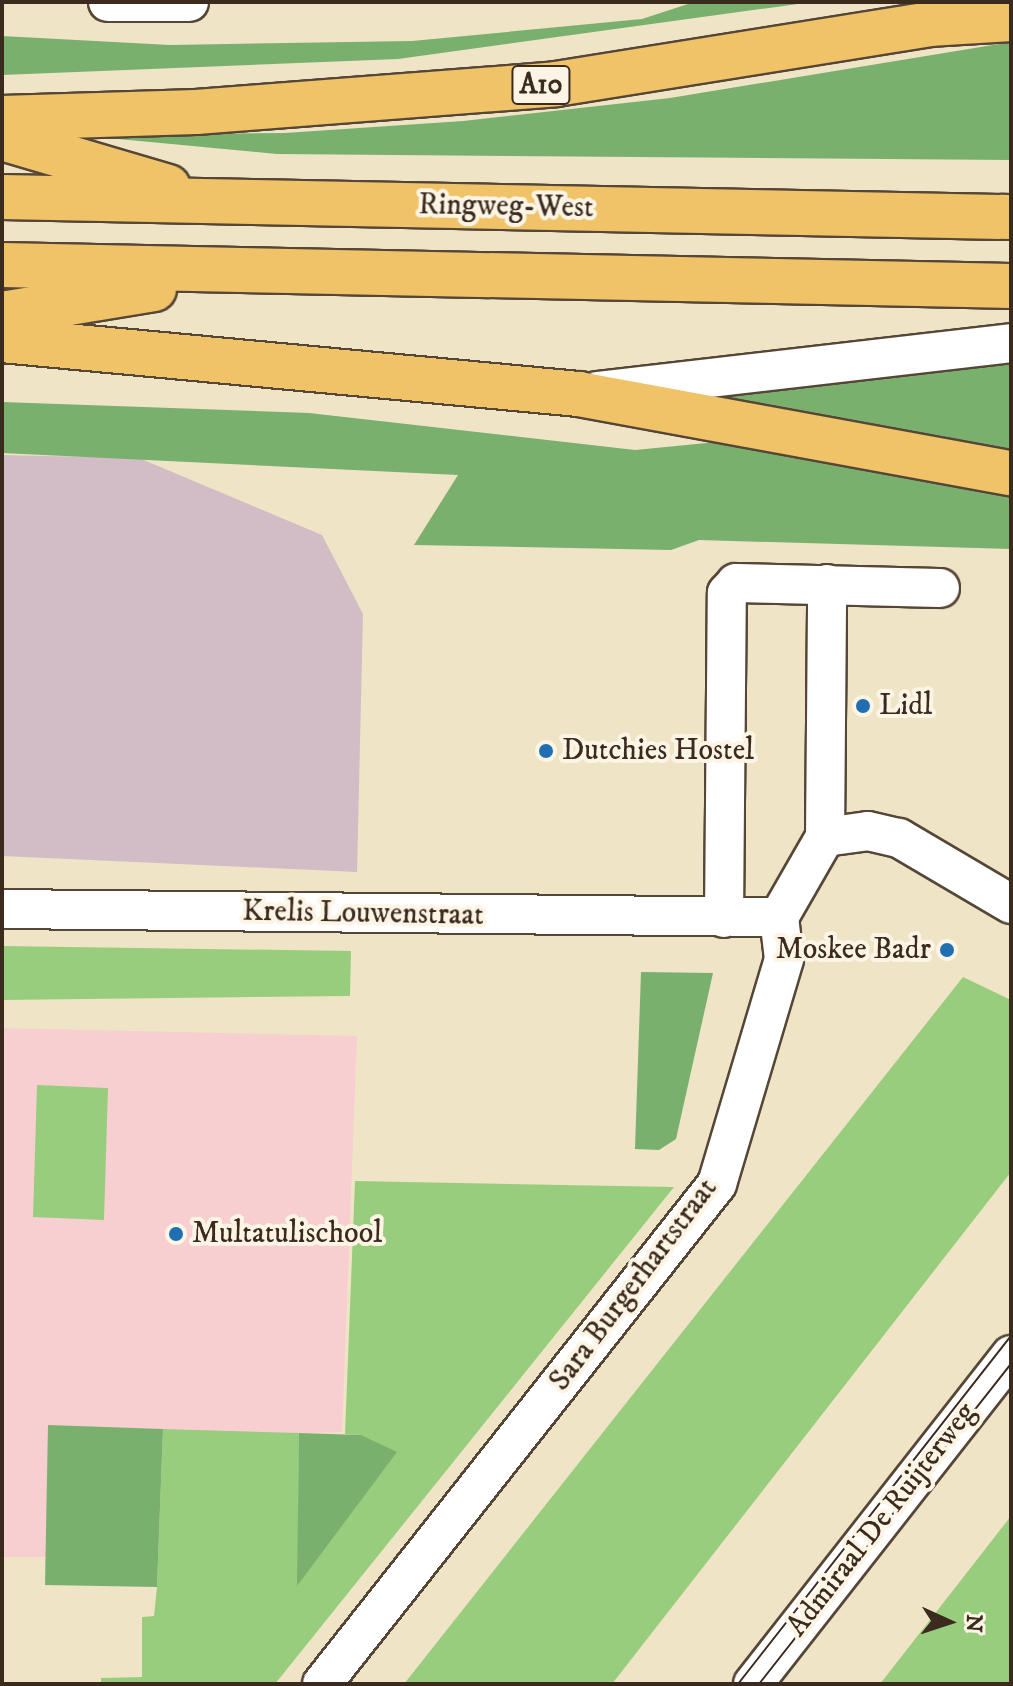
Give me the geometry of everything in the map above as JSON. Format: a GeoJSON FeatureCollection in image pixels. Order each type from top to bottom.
{"type":"FeatureCollection","features":[{"type":"Feature","properties":{"kind":"highway","name":"A10"},"geometry":{"type":"LineString","coordinates":[[2,118],[196,112],[556,84],[929,24],[1011,19]]}},
{"type":"Feature","properties":{"kind":"highway"},"geometry":{"type":"LineString","coordinates":[[2,138],[217,202]]}},
{"type":"Feature","properties":{"kind":"highway","name":"Ringweg-West"},"geometry":{"type":"LineString","coordinates":[[2,197],[1011,217]]}},
{"type":"Feature","properties":{"kind":"highway"},"geometry":{"type":"LineString","coordinates":[[2,265],[1011,286]]}},
{"type":"Feature","properties":{"kind":"highway"},"geometry":{"type":"LineString","coordinates":[[2,314],[259,272]]}},
{"type":"Feature","properties":{"kind":"highway"},"geometry":{"type":"LineString","coordinates":[[2,340],[92,352],[579,394],[1011,473]]}},
{"type":"Feature","properties":{"kind":"highway"},"geometry":{"type":"LineString","coordinates":[[2,358],[92,352]]}},
{"type":"Feature","properties":{"kind":"street"},"geometry":{"type":"LineString","coordinates":[[108,2],[189,2]]}},
{"type":"Feature","properties":{"kind":"street"},"geometry":{"type":"LineString","coordinates":[[579,394],[1011,343]]}},
{"type":"Feature","properties":{"kind":"street"},"geometry":{"type":"LineString","coordinates":[[827,584],[825,837],[779,917],[724,918],[727,593],[736,583],[827,584],[940,588]]}},
{"type":"Feature","properties":{"kind":"street"},"geometry":{"type":"LineString","coordinates":[[825,837],[868,831],[899,838],[1011,904]]}},
{"type":"Feature","properties":{"kind":"street","name":"Krelis Louwenstraat"},"geometry":{"type":"LineString","coordinates":[[2,909],[724,918]]}},
{"type":"Feature","properties":{"kind":"street","name":"Sara Burgerhartstraat"},"geometry":{"type":"LineString","coordinates":[[322,1684],[717,1184],[784,959],[779,917]]}},
{"type":"Feature","properties":{"kind":"street","name":"Admiraal De Ruijterweg"},"geometry":{"type":"LineString","coordinates":[[753,1684],[1011,1355]]}},
{"type":"Feature","properties":{"kind":"shaded area"},"geometry":{"type":"Polygon","coordinates":[[[2,455],[139,458],[322,535],[363,614],[357,872],[2,856],[2,455]]]}},
{"type":"Feature","properties":{"kind":"shaded area","name":"Multatulischool"},"geometry":{"type":"Polygon","coordinates":[[[2,1028],[357,1036],[342,1432],[64,1441],[60,1557],[2,1557],[2,1028]]]}},
{"type":"Feature","properties":{"kind":"green space"},"geometry":{"type":"Polygon","coordinates":[[[694,2],[812,2],[398,59],[2,75],[2,36],[170,45],[412,41],[642,19],[694,2]]]}},
{"type":"Feature","properties":{"kind":"green space"},"geometry":{"type":"Polygon","coordinates":[[[1011,42],[1011,160],[277,154],[76,135],[285,133],[463,121],[670,98],[1011,42]]]}},
{"type":"Feature","properties":{"kind":"green space"},"geometry":{"type":"Polygon","coordinates":[[[1011,360],[1011,451],[704,400],[1011,360]]]}},
{"type":"Feature","properties":{"kind":"green space"},"geometry":{"type":"Polygon","coordinates":[[[2,402],[309,413],[635,450],[717,442],[1011,497],[1011,549],[699,540],[671,550],[414,545],[458,475],[2,453],[2,402]]]}},
{"type":"Feature","properties":{"kind":"green space"},"geometry":{"type":"Polygon","coordinates":[[[2,946],[351,951],[350,996],[2,1000],[2,946]]]}},
{"type":"Feature","properties":{"kind":"green space"},"geometry":{"type":"Polygon","coordinates":[[[641,972],[713,973],[676,1139],[659,1150],[635,1149],[641,972]]]}},
{"type":"Feature","properties":{"kind":"green space"},"geometry":{"type":"Polygon","coordinates":[[[963,977],[1011,1000],[1011,1172],[612,1684],[404,1684],[963,977]]]}},
{"type":"Feature","properties":{"kind":"green space"},"geometry":{"type":"Polygon","coordinates":[[[37,1085],[108,1088],[104,1220],[33,1217],[37,1085]]]}},
{"type":"Feature","properties":{"kind":"green space"},"geometry":{"type":"Polygon","coordinates":[[[355,1181],[674,1187],[275,1684],[101,1684],[101,1678],[142,1677],[142,1617],[154,1616],[157,1587],[163,1429],[299,1433],[298,1585],[361,1435],[345,1434],[355,1181]]]}},
{"type":"Feature","properties":{"kind":"green space"},"geometry":{"type":"Polygon","coordinates":[[[48,1425],[163,1429],[157,1587],[45,1585],[48,1425]]]}},
{"type":"Feature","properties":{"kind":"green space"},"geometry":{"type":"Polygon","coordinates":[[[299,1433],[361,1435],[397,1452],[297,1586],[299,1433]]]}},
{"type":"Feature","properties":{"kind":"green space"},"geometry":{"type":"Polygon","coordinates":[[[1011,1516],[1011,1684],[880,1684],[1011,1516]]]}},
{"type":"Feature","properties":{"kind":"tram line"},"geometry":{"type":"LineString","coordinates":[[738,1684],[1011,1336]]}},
{"type":"Feature","properties":{"kind":"tram line"},"geometry":{"type":"LineString","coordinates":[[759,1684],[1011,1364]]}},
{"type":"Feature","properties":{"kind":"place","name":"Lidl"},"geometry":{"type":"Point","coordinates":[863,706]}},
{"type":"Feature","properties":{"kind":"place","name":"Dutchies Hostel"},"geometry":{"type":"Point","coordinates":[546,751]}},
{"type":"Feature","properties":{"kind":"place","name":"Moskee Badr"},"geometry":{"type":"Point","coordinates":[947,950]}},
{"type":"Feature","properties":{"kind":"place","name":"Multatulischool"},"geometry":{"type":"Point","coordinates":[176,1234]}}]}
